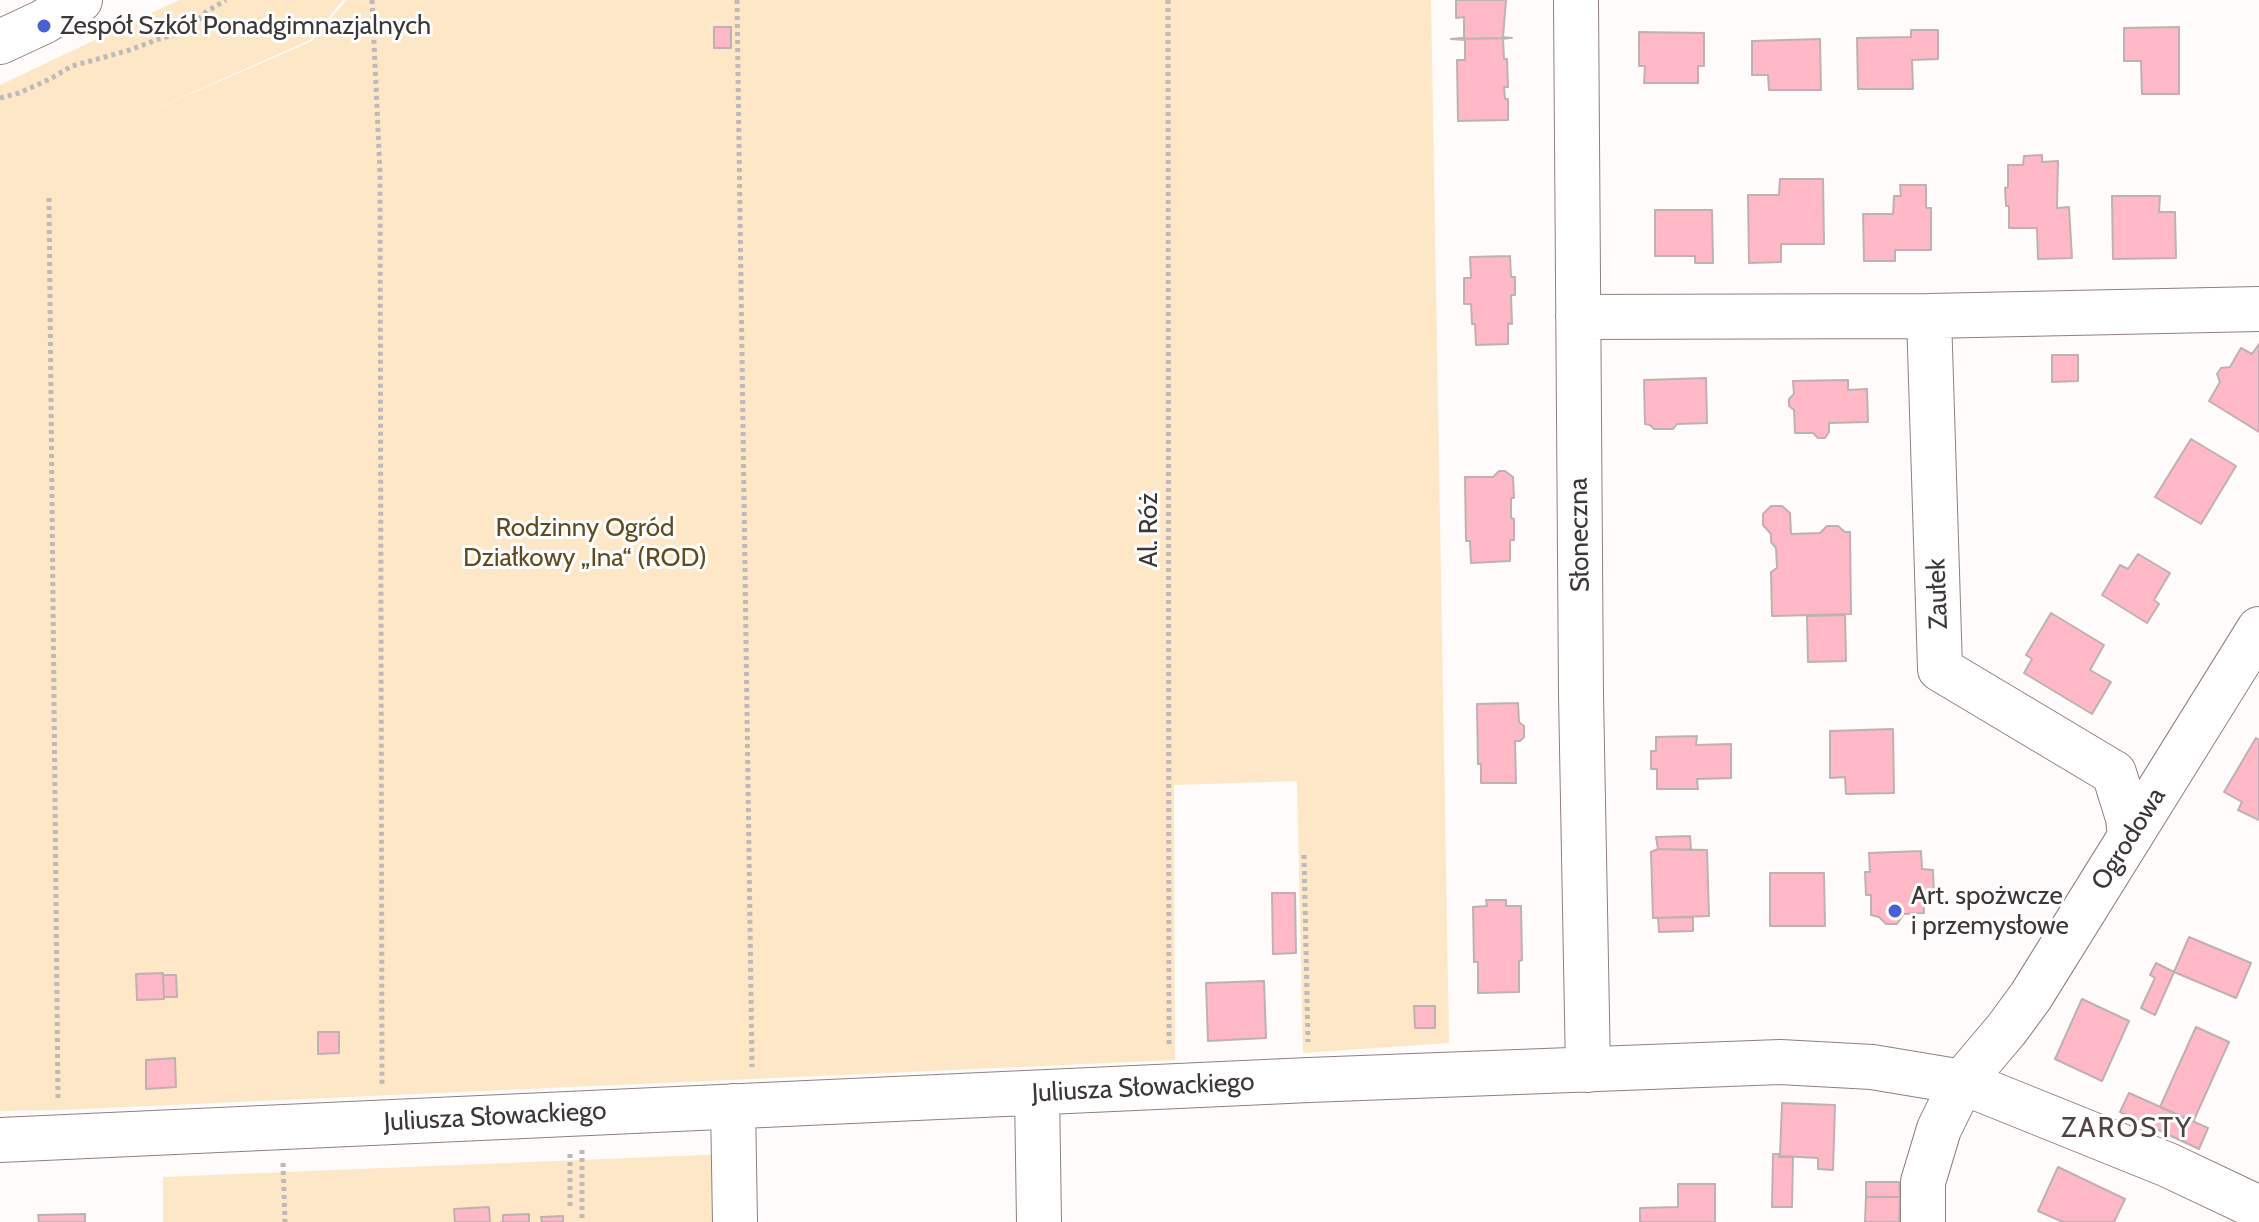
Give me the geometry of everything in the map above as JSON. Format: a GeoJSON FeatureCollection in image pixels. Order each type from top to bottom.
{"type":"FeatureCollection","features":[{"type":"Feature","properties":{"kind":"street"},"geometry":{"type":"LineString","coordinates":[[0,42],[80,0]]}},
{"type":"Feature","properties":{"kind":"street","name":"Słoneczna"},"geometry":{"type":"LineString","coordinates":[[1576,0],[1588,1070]]}},
{"type":"Feature","properties":{"kind":"street"},"geometry":{"type":"LineString","coordinates":[[1578,317],[1929,316],[2259,309]]}},
{"type":"Feature","properties":{"kind":"street","name":"Zaułek"},"geometry":{"type":"LineString","coordinates":[[1929,316],[1940,669],[2114,773]]}},
{"type":"Feature","properties":{"kind":"street","name":"Ogrodowa"},"geometry":{"type":"LineString","coordinates":[[1923,1222],[1923,1182],[1939,1129],[1962,1082],[2031,996],[2259,629]]}},
{"type":"Feature","properties":{"kind":"street"},"geometry":{"type":"LineString","coordinates":[[2130,837],[2128,818],[2114,773],[2142,774],[2174,767]]}},
{"type":"Feature","properties":{"kind":"street","name":"Juliusza Słowackiego"},"geometry":{"type":"LineString","coordinates":[[0,1140],[576,1132],[742,1092],[1037,1093],[1780,1062],[1872,1067],[1962,1082],[2168,1165],[2259,1208]]}},
{"type":"Feature","properties":{"kind":"street"},"geometry":{"type":"LineString","coordinates":[[735,1222],[742,1092]]}},
{"type":"Feature","properties":{"kind":"street"},"geometry":{"type":"LineString","coordinates":[[1037,1093],[1039,1222]]}},
{"type":"Feature","properties":{"kind":"path"},"geometry":{"type":"LineString","coordinates":[[0,98],[19,93],[72,66],[188,31],[206,12],[226,0]]}},
{"type":"Feature","properties":{"kind":"path"},"geometry":{"type":"LineString","coordinates":[[372,0],[380,172],[382,1095]]}},
{"type":"Feature","properties":{"kind":"path"},"geometry":{"type":"LineString","coordinates":[[737,0],[742,1092]]}},
{"type":"Feature","properties":{"kind":"path","name":"Al. Róż"},"geometry":{"type":"LineString","coordinates":[[1168,0],[1169,1060]]}},
{"type":"Feature","properties":{"kind":"path"},"geometry":{"type":"LineString","coordinates":[[49,198],[58,1110]]}},
{"type":"Feature","properties":{"kind":"path"},"geometry":{"type":"LineString","coordinates":[[1304,855],[1309,1080]]}},
{"type":"Feature","properties":{"kind":"path"},"geometry":{"type":"LineString","coordinates":[[570,1206],[576,1132]]}},
{"type":"Feature","properties":{"kind":"path"},"geometry":{"type":"LineString","coordinates":[[576,1132],[582,1222]]}},
{"type":"Feature","properties":{"kind":"path"},"geometry":{"type":"LineString","coordinates":[[284,1172],[285,1222]]}},
{"type":"Feature","properties":{"kind":"green space","name":"Rodzinny Ogród Działkowy „Ina“ (ROD)"},"geometry":{"type":"Polygon","coordinates":[[[179,0],[343,0],[310,40],[126,122],[312,41],[346,0],[1431,0],[1449,1043],[1303,1053],[1297,781],[1174,785],[1175,1060],[0,1111],[0,85],[179,0]]]}},
{"type":"Feature","properties":{"kind":"green space"},"geometry":{"type":"Polygon","coordinates":[[[728,1154],[728,1222],[163,1222],[163,1177],[728,1154]]]}},
{"type":"Feature","properties":{"kind":"building"},"geometry":{"type":"Polygon","coordinates":[[[1456,0],[1506,0],[1503,37],[1512,38],[1451,39],[1464,38],[1464,17],[1456,18],[1456,0]]]}},
{"type":"Feature","properties":{"kind":"building"},"geometry":{"type":"Polygon","coordinates":[[[714,27],[731,27],[731,48],[714,48],[714,27]]]}},
{"type":"Feature","properties":{"kind":"building"},"geometry":{"type":"Polygon","coordinates":[[[2179,27],[2179,94],[2142,94],[2141,61],[2124,61],[2124,28],[2179,27]]]}},
{"type":"Feature","properties":{"kind":"building"},"geometry":{"type":"Polygon","coordinates":[[[1911,30],[1938,30],[1938,59],[1912,60],[1913,89],[1858,89],[1857,38],[1911,37],[1911,30]]]}},
{"type":"Feature","properties":{"kind":"building"},"geometry":{"type":"Polygon","coordinates":[[[1639,32],[1704,33],[1704,66],[1698,66],[1698,83],[1644,83],[1645,66],[1639,66],[1639,32]]]}},
{"type":"Feature","properties":{"kind":"building"},"geometry":{"type":"Polygon","coordinates":[[[1511,38],[1503,39],[1504,59],[1507,59],[1508,87],[1504,87],[1505,99],[1508,99],[1508,120],[1458,121],[1457,60],[1465,60],[1465,40],[1451,39],[1511,38]]]}},
{"type":"Feature","properties":{"kind":"building"},"geometry":{"type":"Polygon","coordinates":[[[1820,39],[1821,90],[1769,90],[1768,75],[1752,75],[1752,41],[1820,39]]]}},
{"type":"Feature","properties":{"kind":"building"},"geometry":{"type":"Polygon","coordinates":[[[2042,155],[2042,162],[2058,161],[2057,208],[2069,207],[2072,258],[2038,259],[2037,228],[2009,228],[2005,188],[2008,187],[2008,165],[2023,165],[2024,156],[2042,155]]]}},
{"type":"Feature","properties":{"kind":"building"},"geometry":{"type":"Polygon","coordinates":[[[1780,179],[1823,179],[1824,244],[1781,244],[1781,262],[1749,263],[1748,195],[1779,195],[1780,179]]]}},
{"type":"Feature","properties":{"kind":"building"},"geometry":{"type":"Polygon","coordinates":[[[1900,185],[1926,185],[1926,208],[1931,208],[1931,250],[1895,250],[1895,261],[1864,261],[1863,214],[1893,214],[1894,196],[1901,196],[1900,185]]]}},
{"type":"Feature","properties":{"kind":"building"},"geometry":{"type":"Polygon","coordinates":[[[2112,196],[2160,196],[2159,212],[2175,212],[2176,258],[2113,259],[2112,196]]]}},
{"type":"Feature","properties":{"kind":"building"},"geometry":{"type":"Polygon","coordinates":[[[1655,210],[1712,210],[1713,263],[1695,263],[1695,256],[1655,256],[1655,210]]]}},
{"type":"Feature","properties":{"kind":"building"},"geometry":{"type":"Polygon","coordinates":[[[1510,256],[1515,295],[1511,295],[1512,324],[1508,323],[1508,344],[1476,345],[1471,304],[1464,304],[1464,278],[1471,278],[1470,257],[1510,256]]]}},
{"type":"Feature","properties":{"kind":"building"},"geometry":{"type":"Polygon","coordinates":[[[2259,344],[2259,432],[2209,401],[2220,382],[2217,374],[2221,368],[2230,367],[2241,348],[2252,354],[2259,344]]]}},
{"type":"Feature","properties":{"kind":"building"},"geometry":{"type":"Polygon","coordinates":[[[2052,355],[2078,355],[2078,381],[2052,382],[2052,355]]]}},
{"type":"Feature","properties":{"kind":"building"},"geometry":{"type":"Polygon","coordinates":[[[1706,378],[1707,423],[1677,424],[1673,429],[1654,429],[1645,424],[1644,380],[1706,378]]]}},
{"type":"Feature","properties":{"kind":"building"},"geometry":{"type":"Polygon","coordinates":[[[1848,380],[1848,390],[1867,389],[1868,422],[1829,423],[1825,438],[1818,438],[1813,433],[1795,433],[1794,410],[1789,406],[1789,399],[1794,394],[1793,381],[1848,380]]]}},
{"type":"Feature","properties":{"kind":"building"},"geometry":{"type":"Polygon","coordinates":[[[2191,439],[2236,466],[2201,524],[2155,497],[2191,439]]]}},
{"type":"Feature","properties":{"kind":"building"},"geometry":{"type":"Polygon","coordinates":[[[1499,471],[1513,477],[1511,518],[1514,519],[1514,540],[1510,540],[1510,561],[1471,563],[1470,541],[1466,541],[1465,477],[1493,477],[1499,471]]]}},
{"type":"Feature","properties":{"kind":"building"},"geometry":{"type":"Polygon","coordinates":[[[1771,506],[1782,506],[1790,513],[1791,534],[1820,533],[1827,526],[1838,526],[1850,532],[1851,614],[1772,616],[1771,572],[1777,568],[1776,548],[1771,542],[1771,534],[1763,525],[1763,514],[1771,506]]]}},
{"type":"Feature","properties":{"kind":"building"},"geometry":{"type":"Polygon","coordinates":[[[2138,554],[2170,573],[2154,600],[2159,604],[2147,623],[2102,595],[2120,565],[2128,569],[2138,554]]]}},
{"type":"Feature","properties":{"kind":"building"},"geometry":{"type":"Polygon","coordinates":[[[2051,613],[2104,645],[2090,670],[2111,682],[2092,714],[2024,673],[2032,659],[2026,655],[2051,613]]]}},
{"type":"Feature","properties":{"kind":"building"},"geometry":{"type":"Polygon","coordinates":[[[1845,615],[1846,661],[1808,662],[1807,616],[1845,615]]]}},
{"type":"Feature","properties":{"kind":"building"},"geometry":{"type":"Polygon","coordinates":[[[1518,703],[1524,737],[1515,741],[1516,783],[1481,783],[1477,704],[1518,703]]]}},
{"type":"Feature","properties":{"kind":"building"},"geometry":{"type":"Polygon","coordinates":[[[1893,729],[1894,793],[1846,794],[1845,777],[1830,778],[1830,731],[1893,729]]]}},
{"type":"Feature","properties":{"kind":"building"},"geometry":{"type":"Polygon","coordinates":[[[1697,736],[1696,745],[1731,744],[1731,778],[1697,779],[1698,789],[1657,789],[1657,769],[1651,769],[1651,751],[1656,751],[1656,737],[1697,736]]]}},
{"type":"Feature","properties":{"kind":"building"},"geometry":{"type":"Polygon","coordinates":[[[2256,738],[2259,740],[2259,820],[2238,810],[2242,802],[2224,792],[2256,738]]]}},
{"type":"Feature","properties":{"kind":"building"},"geometry":{"type":"Polygon","coordinates":[[[1690,836],[1691,850],[1658,849],[1656,837],[1690,836]]]}},
{"type":"Feature","properties":{"kind":"building"},"geometry":{"type":"Polygon","coordinates":[[[1658,849],[1707,850],[1709,916],[1653,918],[1651,852],[1658,849]]]}},
{"type":"Feature","properties":{"kind":"building"},"geometry":{"type":"Polygon","coordinates":[[[1921,851],[1922,869],[1933,870],[1934,894],[1923,894],[1924,913],[1904,914],[1897,924],[1886,924],[1879,917],[1871,915],[1871,895],[1866,895],[1865,872],[1870,872],[1869,853],[1921,851]]]}},
{"type":"Feature","properties":{"kind":"building"},"geometry":{"type":"Polygon","coordinates":[[[1770,873],[1824,873],[1825,926],[1770,926],[1770,873]]]}},
{"type":"Feature","properties":{"kind":"building"},"geometry":{"type":"Polygon","coordinates":[[[1272,893],[1295,893],[1296,953],[1273,954],[1272,893]]]}},
{"type":"Feature","properties":{"kind":"building"},"geometry":{"type":"Polygon","coordinates":[[[1486,900],[1506,900],[1506,906],[1521,906],[1519,992],[1478,993],[1473,907],[1487,906],[1486,900]]]}},
{"type":"Feature","properties":{"kind":"building"},"geometry":{"type":"Polygon","coordinates":[[[1693,917],[1693,931],[1659,932],[1658,918],[1693,917]]]}},
{"type":"Feature","properties":{"kind":"building"},"geometry":{"type":"Polygon","coordinates":[[[2189,937],[2251,963],[2236,998],[2174,972],[2189,937]]]}},
{"type":"Feature","properties":{"kind":"building"},"geometry":{"type":"Polygon","coordinates":[[[2156,963],[2174,972],[2155,1015],[2141,1008],[2155,978],[2150,975],[2156,963]]]}},
{"type":"Feature","properties":{"kind":"building"},"geometry":{"type":"Polygon","coordinates":[[[163,973],[164,999],[137,1000],[136,974],[163,973]]]}},
{"type":"Feature","properties":{"kind":"building"},"geometry":{"type":"Polygon","coordinates":[[[163,975],[176,975],[177,997],[164,997],[163,975]]]}},
{"type":"Feature","properties":{"kind":"building"},"geometry":{"type":"Polygon","coordinates":[[[1264,981],[1266,1038],[1208,1041],[1206,983],[1264,981]]]}},
{"type":"Feature","properties":{"kind":"building"},"geometry":{"type":"Polygon","coordinates":[[[2082,999],[2129,1021],[2102,1081],[2055,1059],[2082,999]]]}},
{"type":"Feature","properties":{"kind":"building"},"geometry":{"type":"Polygon","coordinates":[[[1414,1006],[1435,1006],[1435,1028],[1415,1028],[1414,1006]]]}},
{"type":"Feature","properties":{"kind":"building"},"geometry":{"type":"Polygon","coordinates":[[[2196,1027],[2229,1042],[2193,1122],[2160,1107],[2196,1027]]]}},
{"type":"Feature","properties":{"kind":"building"},"geometry":{"type":"Polygon","coordinates":[[[318,1032],[339,1032],[339,1053],[318,1054],[318,1032]]]}},
{"type":"Feature","properties":{"kind":"building"},"geometry":{"type":"Polygon","coordinates":[[[175,1058],[176,1087],[146,1089],[146,1060],[175,1058]]]}},
{"type":"Feature","properties":{"kind":"building"},"geometry":{"type":"Polygon","coordinates":[[[2129,1093],[2208,1128],[2199,1149],[2120,1112],[2129,1093]]]}},
{"type":"Feature","properties":{"kind":"building"},"geometry":{"type":"Polygon","coordinates":[[[1782,1103],[1835,1105],[1833,1170],[1818,1169],[1818,1158],[1780,1156],[1782,1103]]]}},
{"type":"Feature","properties":{"kind":"building"},"geometry":{"type":"Polygon","coordinates":[[[1773,1154],[1793,1157],[1792,1207],[1772,1207],[1773,1154]]]}},
{"type":"Feature","properties":{"kind":"building"},"geometry":{"type":"Polygon","coordinates":[[[2058,1167],[2125,1199],[2114,1222],[2063,1222],[2038,1211],[2058,1167]]]}},
{"type":"Feature","properties":{"kind":"building"},"geometry":{"type":"Polygon","coordinates":[[[1866,1182],[1899,1182],[1900,1197],[1866,1197],[1866,1182]]]}},
{"type":"Feature","properties":{"kind":"building"},"geometry":{"type":"Polygon","coordinates":[[[1678,1184],[1715,1184],[1715,1222],[1640,1222],[1640,1208],[1678,1207],[1678,1184]]]}},
{"type":"Feature","properties":{"kind":"building"},"geometry":{"type":"Polygon","coordinates":[[[1866,1197],[1900,1197],[1899,1222],[1865,1222],[1866,1197]]]}},
{"type":"Feature","properties":{"kind":"building"},"geometry":{"type":"Polygon","coordinates":[[[489,1207],[490,1222],[455,1222],[454,1209],[489,1207]]]}},
{"type":"Feature","properties":{"kind":"building"},"geometry":{"type":"Polygon","coordinates":[[[85,1214],[85,1222],[39,1222],[38,1215],[85,1214]]]}},
{"type":"Feature","properties":{"kind":"building"},"geometry":{"type":"Polygon","coordinates":[[[529,1214],[529,1222],[503,1222],[503,1215],[529,1214]]]}},
{"type":"Feature","properties":{"kind":"building"},"geometry":{"type":"Polygon","coordinates":[[[563,1216],[563,1222],[542,1222],[541,1217],[563,1216]]]}},
{"type":"Feature","properties":{"kind":"place","name":"Zespół Szkół Ponadgimnazjalnych"},"geometry":{"type":"Point","coordinates":[44,26]}},
{"type":"Feature","properties":{"kind":"place","name":"Art. spożwcze i przemysłowe"},"geometry":{"type":"Point","coordinates":[1895,911]}},
{"type":"Feature","properties":{"kind":"district","name":"ZAROSTY"},"geometry":{"type":"Point","coordinates":[2127,1129]}}]}
